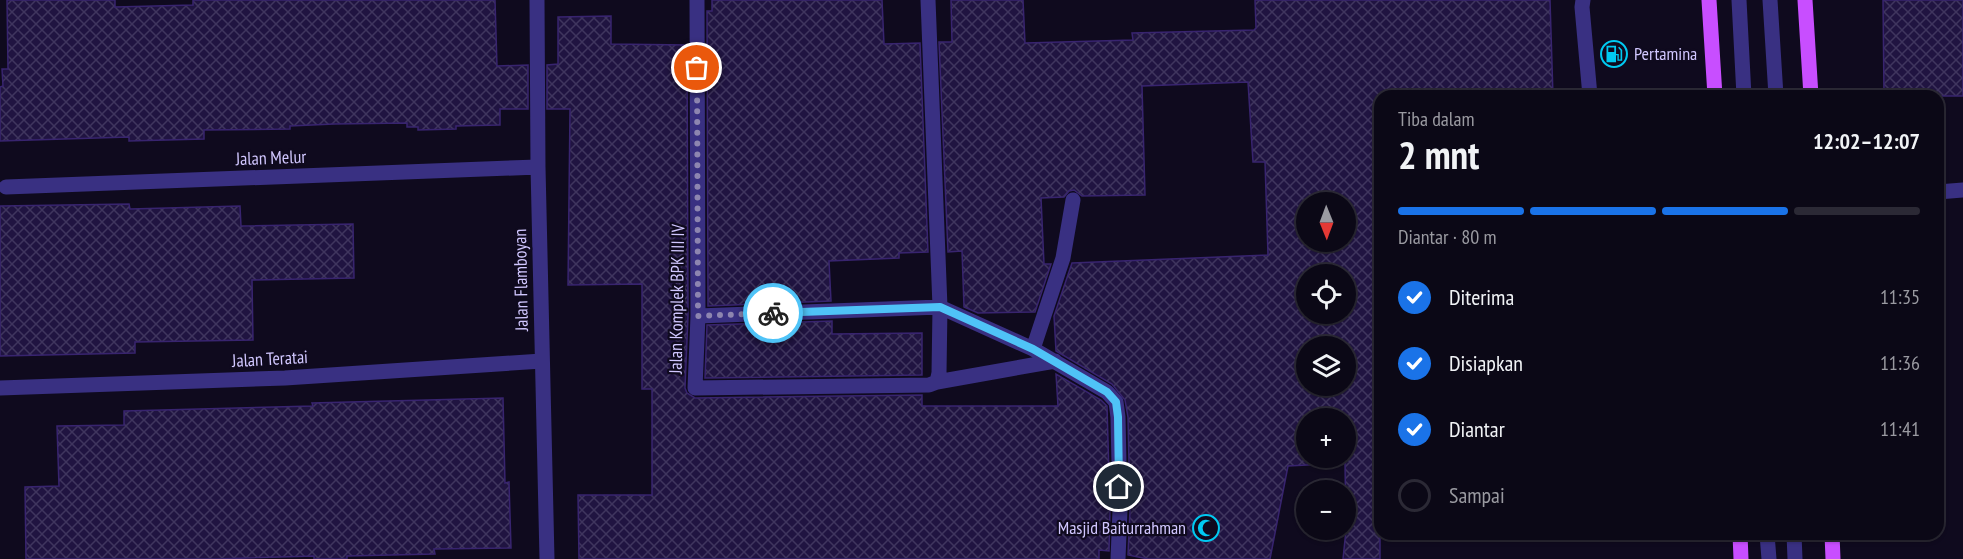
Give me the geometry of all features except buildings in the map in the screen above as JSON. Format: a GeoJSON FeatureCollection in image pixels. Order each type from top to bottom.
{"type":"FeatureCollection","features":[{"type":"Feature","properties":{"kind":"main road"},"geometry":{"type":"LineString","coordinates":[[1709,0],[1715,90]]}},
{"type":"Feature","properties":{"kind":"main road"},"geometry":{"type":"LineString","coordinates":[[1805,0],[1811,90]]}},
{"type":"Feature","properties":{"kind":"main road"},"geometry":{"type":"LineString","coordinates":[[1740,540],[1741,559]]}},
{"type":"Feature","properties":{"kind":"main road"},"geometry":{"type":"LineString","coordinates":[[1832,540],[1833,559]]}},
{"type":"Feature","properties":{"kind":"street","name":"Jalan Flamboyan"},"geometry":{"type":"LineString","coordinates":[[537,0],[538,167],[547,559]]}},
{"type":"Feature","properties":{"kind":"street","name":"Jalan Komplek BPK III IV"},"geometry":{"type":"LineString","coordinates":[[697,0],[698,316],[695,388],[929,385],[937,382]]}},
{"type":"Feature","properties":{"kind":"street"},"geometry":{"type":"LineString","coordinates":[[928,0],[940,307],[937,382],[1055,362]]}},
{"type":"Feature","properties":{"kind":"street"},"geometry":{"type":"LineString","coordinates":[[1583,0],[1589,90]]}},
{"type":"Feature","properties":{"kind":"street"},"geometry":{"type":"LineString","coordinates":[[1739,0],[1744,90]]}},
{"type":"Feature","properties":{"kind":"street"},"geometry":{"type":"LineString","coordinates":[[1770,0],[1776,90]]}},
{"type":"Feature","properties":{"kind":"street","name":"Jalan Melur"},"geometry":{"type":"LineString","coordinates":[[6,187],[538,167]]}},
{"type":"Feature","properties":{"kind":"street"},"geometry":{"type":"LineString","coordinates":[[1944,192],[1963,190]]}},
{"type":"Feature","properties":{"kind":"street"},"geometry":{"type":"LineString","coordinates":[[1033,349],[1064,258],[1073,200]]}},
{"type":"Feature","properties":{"kind":"street"},"geometry":{"type":"LineString","coordinates":[[698,316],[940,307],[1033,349],[1107,392],[1116,402],[1120,510],[1118,559]]}},
{"type":"Feature","properties":{"kind":"street","name":"Jalan Teratai"},"geometry":{"type":"LineString","coordinates":[[0,388],[285,378],[542,361]]}},
{"type":"Feature","properties":{"kind":"street"},"geometry":{"type":"LineString","coordinates":[[1767,540],[1768,559]]}},
{"type":"Feature","properties":{"kind":"street"},"geometry":{"type":"LineString","coordinates":[[1794,540],[1795,559]]}},
{"type":"Feature","properties":{"kind":"way so far"},"geometry":{"type":"LineString","coordinates":[[697,68],[698,316],[773,313]]}},
{"type":"Feature","properties":{"kind":"place","name":"Pertamina"},"geometry":{"type":"Point","coordinates":[1614,54]}},
{"type":"Feature","properties":{"kind":"place","name":"Masjid Baiturrahman"},"geometry":{"type":"Point","coordinates":[1206,528]}},
{"type":"Feature","properties":{"kind":"route"},"geometry":{"type":"LineString","coordinates":[[773,313],[940,307],[1033,349],[1107,392],[1116,402],[1119,487]]}}]}
